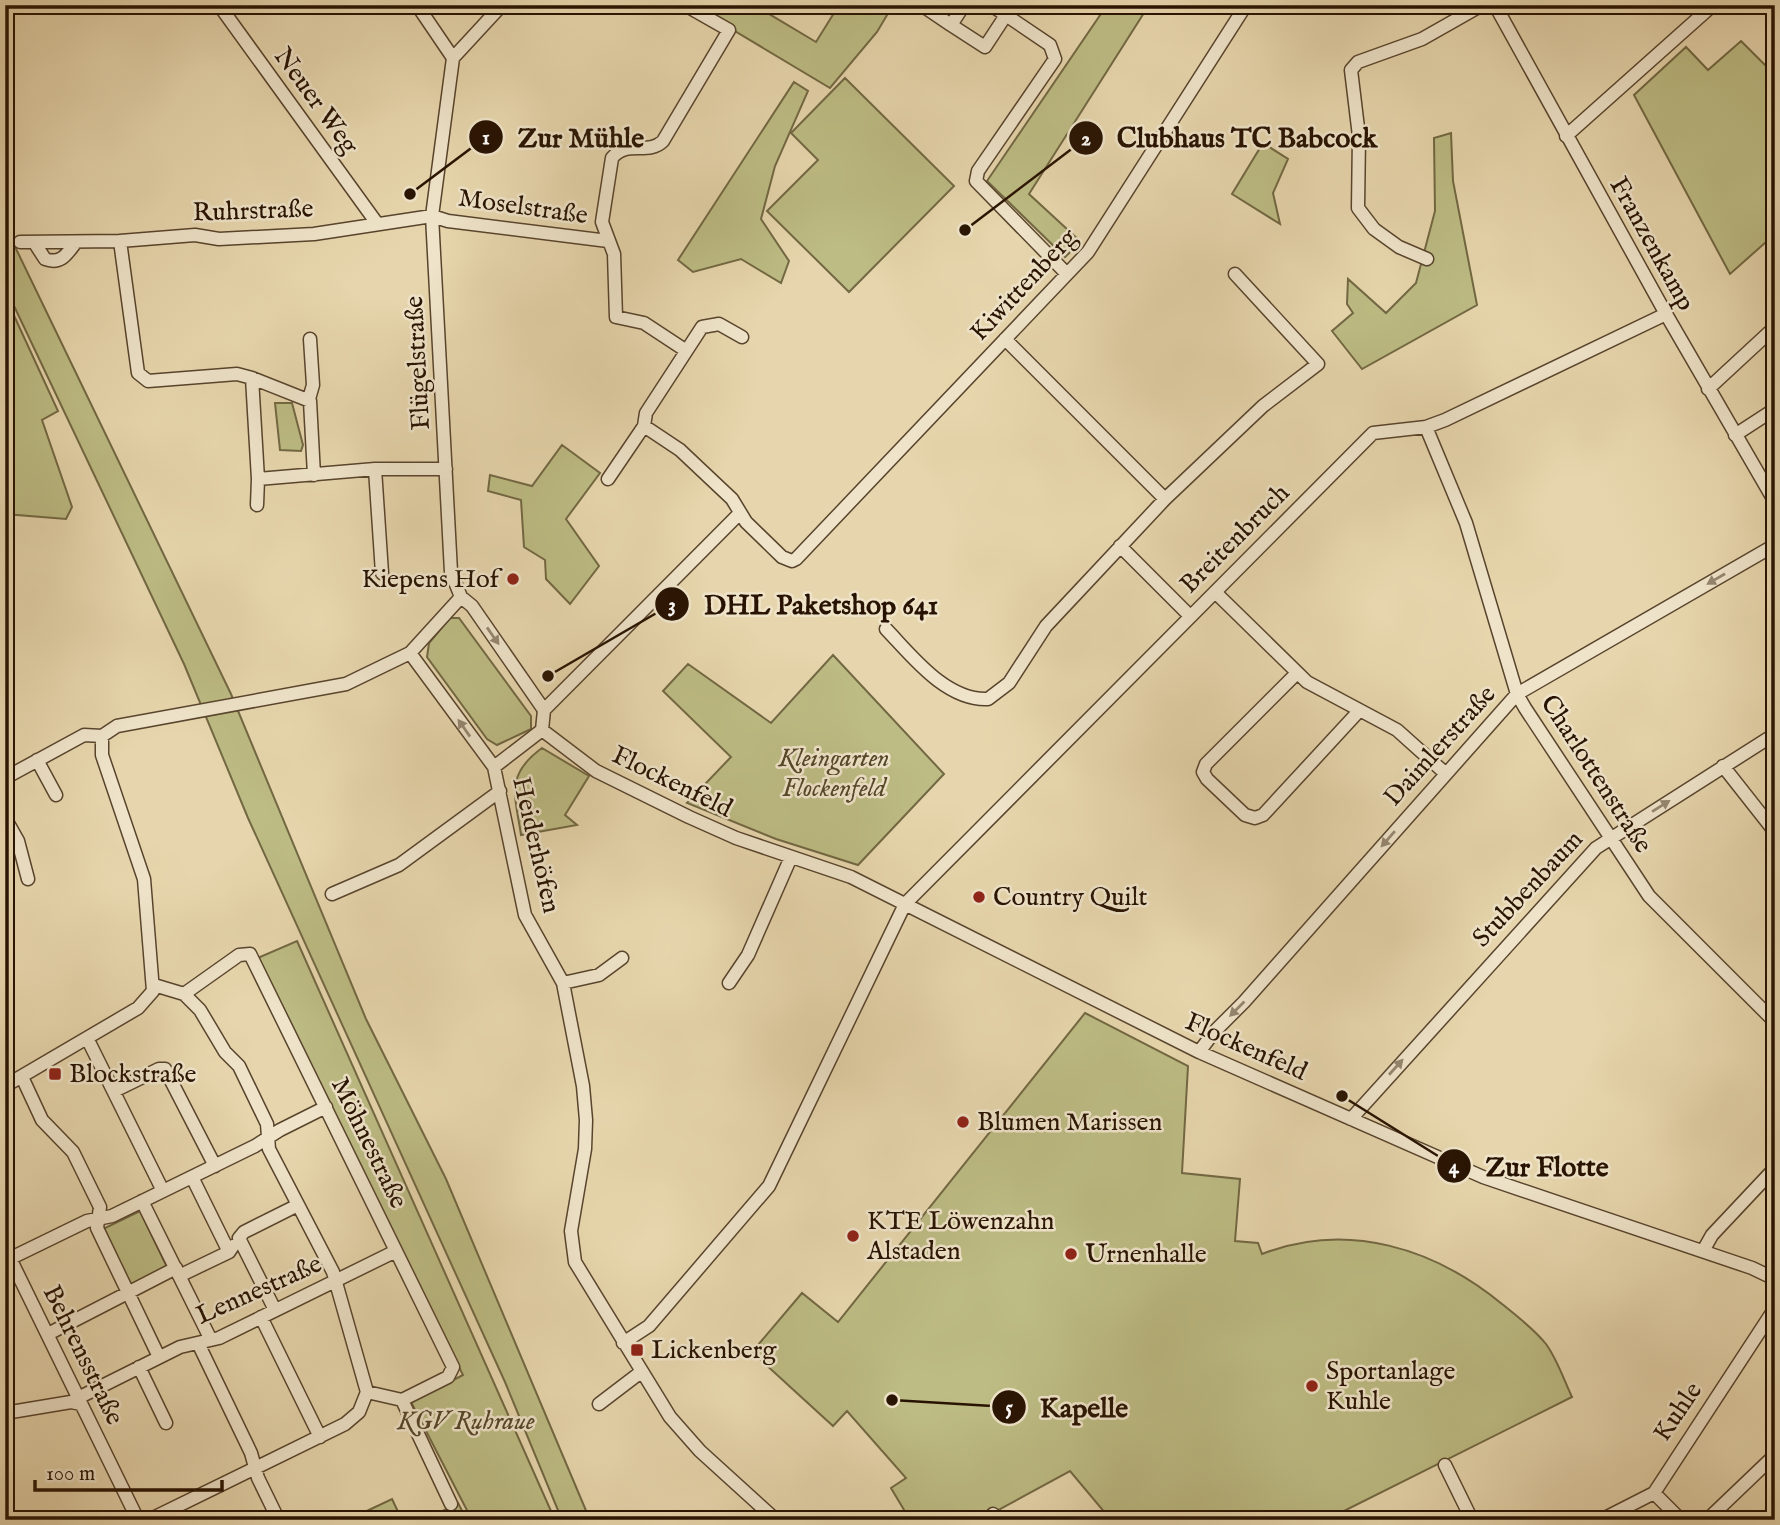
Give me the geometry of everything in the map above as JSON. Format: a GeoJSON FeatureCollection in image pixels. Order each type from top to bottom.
{"type":"FeatureCollection","features":[{"type":"Feature","properties":{"kind":"street","name":"Neuer Weg"},"geometry":{"type":"LineString","coordinates":[[219,5],[376,222]]}},
{"type":"Feature","properties":{"kind":"street"},"geometry":{"type":"LineString","coordinates":[[417,5],[453,58],[502,5]]}},
{"type":"Feature","properties":{"kind":"street","name":"Moselstraße"},"geometry":{"type":"LineString","coordinates":[[685,5],[729,30],[663,141],[655,147],[632,146],[622,149],[612,158],[602,222],[614,254],[616,317],[644,323],[685,350]]}},
{"type":"Feature","properties":{"kind":"street"},"geometry":{"type":"LineString","coordinates":[[951,25],[964,5]]}},
{"type":"Feature","properties":{"kind":"street"},"geometry":{"type":"LineString","coordinates":[[991,5],[1050,45],[1055,59],[978,172],[976,181],[1067,274]]}},
{"type":"Feature","properties":{"kind":"street","name":"Kiwittenberg"},"geometry":{"type":"LineString","coordinates":[[739,514],[782,556],[792,561],[1096,242],[1246,5]]}},
{"type":"Feature","properties":{"kind":"street"},"geometry":{"type":"LineString","coordinates":[[1427,259],[1399,247],[1374,229],[1359,208],[1359,136],[1351,70],[1358,62],[1422,39],[1482,5]]}},
{"type":"Feature","properties":{"kind":"street","name":"Franzenkamp"},"geometry":{"type":"LineString","coordinates":[[1495,5],[1665,314],[1775,502]]}},
{"type":"Feature","properties":{"kind":"street"},"geometry":{"type":"LineString","coordinates":[[923,6],[985,47],[1006,15]]}},
{"type":"Feature","properties":{"kind":"street"},"geometry":{"type":"LineString","coordinates":[[1566,136],[1707,7]]}},
{"type":"Feature","properties":{"kind":"street","name":"Flügelstraße"},"geometry":{"type":"LineString","coordinates":[[453,58],[432,216],[451,572],[461,597],[477,614],[544,710]]}},
{"type":"Feature","properties":{"kind":"street","name":"Ruhrstraße"},"geometry":{"type":"LineString","coordinates":[[76,242],[63,258],[56,261],[45,259],[27,242],[120,241],[195,235],[219,239],[314,234],[376,222],[432,216]]}},
{"type":"Feature","properties":{"kind":"street","name":"Moselstraße"},"geometry":{"type":"LineString","coordinates":[[432,216],[448,221],[608,242]]}},
{"type":"Feature","properties":{"kind":"street"},"geometry":{"type":"LineString","coordinates":[[120,241],[136,369],[140,376],[148,381],[237,374],[309,399]]}},
{"type":"Feature","properties":{"kind":"street"},"geometry":{"type":"LineString","coordinates":[[886,629],[928,673],[967,696],[983,699],[993,697],[1013,677],[1038,634],[1165,499],[1264,406],[1318,364],[1235,274]]}},
{"type":"Feature","properties":{"kind":"street","name":"Breitenbruch"},"geometry":{"type":"LineString","coordinates":[[905,904],[1371,435],[1426,427],[1665,314]]}},
{"type":"Feature","properties":{"kind":"street"},"geometry":{"type":"LineString","coordinates":[[608,479],[644,426],[646,413],[702,327],[711,323],[722,325],[742,337]]}},
{"type":"Feature","properties":{"kind":"street"},"geometry":{"type":"LineString","coordinates":[[1708,388],[1775,327]]}},
{"type":"Feature","properties":{"kind":"street"},"geometry":{"type":"LineString","coordinates":[[310,339],[313,385],[309,399],[314,475]]}},
{"type":"Feature","properties":{"kind":"street"},"geometry":{"type":"LineString","coordinates":[[1005,339],[1165,499]]}},
{"type":"Feature","properties":{"kind":"street"},"geometry":{"type":"LineString","coordinates":[[252,378],[257,505]]}},
{"type":"Feature","properties":{"kind":"street"},"geometry":{"type":"LineString","coordinates":[[1735,435],[1775,409]]}},
{"type":"Feature","properties":{"kind":"street"},"geometry":{"type":"LineString","coordinates":[[494,767],[542,730],[544,710],[739,514],[732,499],[680,450],[644,426]]}},
{"type":"Feature","properties":{"kind":"street","name":"Charlottenstraße"},"geometry":{"type":"LineString","coordinates":[[1426,427],[1466,523],[1517,694],[1649,896],[1775,1022]]}},
{"type":"Feature","properties":{"kind":"street"},"geometry":{"type":"LineString","coordinates":[[258,479],[375,469],[446,469]]}},
{"type":"Feature","properties":{"kind":"street"},"geometry":{"type":"LineString","coordinates":[[375,469],[383,573]]}},
{"type":"Feature","properties":{"kind":"street","name":"Daimlerstraße"},"geometry":{"type":"LineString","coordinates":[[1199,1052],[1517,694],[1775,545]]}},
{"type":"Feature","properties":{"kind":"street"},"geometry":{"type":"LineString","coordinates":[[1120,547],[1190,616]]}},
{"type":"Feature","properties":{"kind":"street"},"geometry":{"type":"LineString","coordinates":[[1216,592],[1314,688],[1402,734],[1446,773]]}},
{"type":"Feature","properties":{"kind":"street"},"geometry":{"type":"LineString","coordinates":[[5,778],[84,735],[102,736],[117,726],[335,687],[373,673],[410,653],[461,597]]}},
{"type":"Feature","properties":{"kind":"street","name":"Heiderhöfen"},"geometry":{"type":"LineString","coordinates":[[410,653],[494,767],[525,915],[562,983],[583,1086],[586,1131],[571,1245],[580,1272],[670,1417],[690,1440],[776,1520]]}},
{"type":"Feature","properties":{"kind":"street"},"geometry":{"type":"LineString","coordinates":[[1297,673],[1206,764],[1203,772],[1245,815],[1255,818],[1263,815],[1359,711]]}},
{"type":"Feature","properties":{"kind":"street","name":"Flockenfeld"},"geometry":{"type":"LineString","coordinates":[[542,730],[596,771],[710,828],[851,877],[1199,1052],[1483,1177],[1703,1251],[1775,1279]]}},
{"type":"Feature","properties":{"kind":"street","name":"Stubbenbaum"},"geometry":{"type":"LineString","coordinates":[[1351,1119],[1596,848],[1775,734]]}},
{"type":"Feature","properties":{"kind":"street"},"geometry":{"type":"LineString","coordinates":[[5,1086],[146,1002],[152,994],[154,985],[144,879],[102,755],[102,736]]}},
{"type":"Feature","properties":{"kind":"street"},"geometry":{"type":"LineString","coordinates":[[37,761],[56,795]]}},
{"type":"Feature","properties":{"kind":"street"},"geometry":{"type":"LineString","coordinates":[[1723,766],[1775,832]]}},
{"type":"Feature","properties":{"kind":"street"},"geometry":{"type":"LineString","coordinates":[[332,894],[399,865],[500,791]]}},
{"type":"Feature","properties":{"kind":"street"},"geometry":{"type":"LineString","coordinates":[[5,818],[18,841],[28,879]]}},
{"type":"Feature","properties":{"kind":"street"},"geometry":{"type":"LineString","coordinates":[[729,983],[748,955],[791,857]]}},
{"type":"Feature","properties":{"kind":"street"},"geometry":{"type":"LineString","coordinates":[[623,1343],[649,1326],[769,1186],[905,904]]}},
{"type":"Feature","properties":{"kind":"street","name":"Möhnestraße"},"geometry":{"type":"LineString","coordinates":[[184,994],[239,955],[250,954],[453,1370],[448,1377],[402,1400]]}},
{"type":"Feature","properties":{"kind":"street"},"geometry":{"type":"LineString","coordinates":[[562,983],[599,975],[622,958]]}},
{"type":"Feature","properties":{"kind":"street"},"geometry":{"type":"LineString","coordinates":[[149,1520],[320,1437],[355,1416],[367,1392],[335,1281],[269,1149],[267,1124],[240,1066],[225,1052],[200,1010],[184,994],[154,985]]}},
{"type":"Feature","properties":{"kind":"street"},"geometry":{"type":"LineString","coordinates":[[87,1038],[163,1191]]}},
{"type":"Feature","properties":{"kind":"street"},"geometry":{"type":"LineString","coordinates":[[114,1091],[165,1069],[215,1166]]}},
{"type":"Feature","properties":{"kind":"street"},"geometry":{"type":"LineString","coordinates":[[22,1077],[42,1120],[73,1152],[100,1207],[97,1228],[159,1357]]}},
{"type":"Feature","properties":{"kind":"street"},"geometry":{"type":"LineString","coordinates":[[8,1253],[142,1201],[326,1107]]}},
{"type":"Feature","properties":{"kind":"street"},"geometry":{"type":"LineString","coordinates":[[1703,1251],[1712,1235],[1775,1168]]}},
{"type":"Feature","properties":{"kind":"street"},"geometry":{"type":"LineString","coordinates":[[192,1177],[229,1252]]}},
{"type":"Feature","properties":{"kind":"street"},"geometry":{"type":"LineString","coordinates":[[142,1201],[211,1338]]}},
{"type":"Feature","properties":{"kind":"street"},"geometry":{"type":"LineString","coordinates":[[48,1334],[128,1292],[229,1252],[244,1232],[298,1205]]}},
{"type":"Feature","properties":{"kind":"street"},"geometry":{"type":"LineString","coordinates":[[239,1238],[275,1310]]}},
{"type":"Feature","properties":{"kind":"street","name":"Lennestraße"},"geometry":{"type":"LineString","coordinates":[[81,1401],[180,1347],[219,1338],[396,1251]]}},
{"type":"Feature","properties":{"kind":"street","name":"Behrensstraße"},"geometry":{"type":"LineString","coordinates":[[8,1253],[138,1520]]}},
{"type":"Feature","properties":{"kind":"street","name":"Kuhle"},"geometry":{"type":"LineString","coordinates":[[1601,1520],[1654,1493],[1775,1307]]}},
{"type":"Feature","properties":{"kind":"street"},"geometry":{"type":"LineString","coordinates":[[261,1317],[320,1437]]}},
{"type":"Feature","properties":{"kind":"street"},"geometry":{"type":"LineString","coordinates":[[198,1343],[251,1453],[278,1519]]}},
{"type":"Feature","properties":{"kind":"street"},"geometry":{"type":"LineString","coordinates":[[139,1367],[166,1423]]}},
{"type":"Feature","properties":{"kind":"street"},"geometry":{"type":"LineString","coordinates":[[599,1404],[641,1372]]}},
{"type":"Feature","properties":{"kind":"street"},"geometry":{"type":"LineString","coordinates":[[367,1392],[402,1400],[451,1504]]}},
{"type":"Feature","properties":{"kind":"street"},"geometry":{"type":"LineString","coordinates":[[5,1413],[81,1401]]}},
{"type":"Feature","properties":{"kind":"street"},"geometry":{"type":"LineString","coordinates":[[1707,1520],[1775,1455]]}},
{"type":"Feature","properties":{"kind":"street"},"geometry":{"type":"LineString","coordinates":[[1445,1465],[1472,1520]]}},
{"type":"Feature","properties":{"kind":"street"},"geometry":{"type":"LineString","coordinates":[[1654,1493],[1681,1520]]}},
{"type":"Feature","properties":{"kind":"green space"},"geometry":{"type":"Polygon","coordinates":[[[714,5],[754,5],[816,42],[839,5],[893,5],[877,32],[830,88],[708,15],[714,5]]]}},
{"type":"Feature","properties":{"kind":"green space"},"geometry":{"type":"Polygon","coordinates":[[[1107,5],[1149,5],[1029,194],[1081,242],[1065,257],[987,181],[1107,5]]]}},
{"type":"Feature","properties":{"kind":"green space"},"geometry":{"type":"Polygon","coordinates":[[[1741,41],[1775,75],[1775,234],[1730,274],[1634,95],[1686,47],[1708,70],[1741,41]]]}},
{"type":"Feature","properties":{"kind":"green space"},"geometry":{"type":"Polygon","coordinates":[[[845,78],[954,186],[849,292],[767,211],[818,160],[791,133],[845,78]]]}},
{"type":"Feature","properties":{"kind":"green space"},"geometry":{"type":"Polygon","coordinates":[[[794,82],[808,91],[775,166],[761,219],[789,261],[781,283],[741,259],[693,272],[678,260],[794,82]]]}},
{"type":"Feature","properties":{"kind":"green space"},"geometry":{"type":"Polygon","coordinates":[[[1451,133],[1453,181],[1477,305],[1362,369],[1332,331],[1353,313],[1347,304],[1348,279],[1386,313],[1416,283],[1435,211],[1434,138],[1451,133]]]}},
{"type":"Feature","properties":{"kind":"green space"},"geometry":{"type":"Polygon","coordinates":[[[1263,143],[1288,159],[1273,193],[1280,224],[1232,194],[1263,143]]]}},
{"type":"Feature","properties":{"kind":"green space"},"geometry":{"type":"Polygon","coordinates":[[[5,226],[231,694],[366,1019],[446,1179],[590,1520],[562,1520],[505,1382],[248,818],[184,664],[5,287],[5,226]]]}},
{"type":"Feature","properties":{"kind":"green space"},"geometry":{"type":"Polygon","coordinates":[[[5,296],[58,411],[42,420],[72,507],[66,519],[5,514],[5,296]]]}},
{"type":"Feature","properties":{"kind":"green space"},"geometry":{"type":"Polygon","coordinates":[[[275,403],[292,403],[303,445],[301,451],[280,450],[275,403]]]}},
{"type":"Feature","properties":{"kind":"green space"},"geometry":{"type":"Polygon","coordinates":[[[562,445],[600,473],[566,519],[599,566],[570,604],[546,579],[545,560],[524,547],[521,500],[488,491],[490,475],[532,486],[562,445]]]}},
{"type":"Feature","properties":{"kind":"green space"},"geometry":{"type":"Polygon","coordinates":[[[450,618],[459,618],[531,716],[531,729],[497,745],[487,739],[427,657],[429,643],[450,618]]]}},
{"type":"Feature","properties":{"kind":"green space","name":"Kleingarten Flockenfeld"},"geometry":{"type":"Polygon","coordinates":[[[833,655],[944,774],[858,865],[776,839],[687,803],[731,757],[663,691],[688,664],[771,723],[833,655]]]}},
{"type":"Feature","properties":{"kind":"green space"},"geometry":{"type":"Polygon","coordinates":[[[542,748],[589,776],[565,815],[577,825],[521,835],[515,787],[522,767],[542,748]]]}},
{"type":"Feature","properties":{"kind":"green space","name":"KGV Ruhraue"},"geometry":{"type":"Polygon","coordinates":[[[297,941],[555,1520],[472,1520],[411,1402],[463,1375],[253,960],[297,941]]]}},
{"type":"Feature","properties":{"kind":"green space"},"geometry":{"type":"Polygon","coordinates":[[[1085,1013],[1188,1066],[1182,1173],[1240,1179],[1235,1241],[1258,1243],[1262,1254],[1294,1244],[1326,1240],[1358,1241],[1419,1255],[1448,1268],[1476,1284],[1536,1333],[1554,1356],[1572,1397],[1326,1520],[1111,1520],[1070,1471],[980,1520],[910,1520],[891,1488],[906,1478],[847,1411],[833,1426],[752,1352],[802,1293],[838,1322],[1085,1013]]]}},
{"type":"Feature","properties":{"kind":"green space"},"geometry":{"type":"Polygon","coordinates":[[[140,1211],[167,1267],[131,1285],[103,1229],[140,1211]]]}},
{"type":"Feature","properties":{"kind":"green space"},"geometry":{"type":"Polygon","coordinates":[[[392,1499],[402,1520],[349,1520],[354,1517],[392,1499]]]}},
{"type":"Feature","properties":{"kind":"green space"},"geometry":{"type":"Polygon","coordinates":[[[458,1503],[467,1520],[425,1520],[458,1503]]]}},
{"type":"Feature","properties":{"kind":"place","name":"Zur Mühle"},"geometry":{"type":"Point","coordinates":[410,194]}},
{"type":"Feature","properties":{"kind":"place","name":"Clubhaus TC Babcock"},"geometry":{"type":"Point","coordinates":[965,230]}},
{"type":"Feature","properties":{"kind":"place","name":"Kiepens Hof"},"geometry":{"type":"Point","coordinates":[513,579]}},
{"type":"Feature","properties":{"kind":"place","name":"DHL Paketshop 641"},"geometry":{"type":"Point","coordinates":[548,676]}},
{"type":"Feature","properties":{"kind":"place","name":"Country Quilt"},"geometry":{"type":"Point","coordinates":[979,897]}},
{"type":"Feature","properties":{"kind":"place","name":"Blockstraße"},"geometry":{"type":"Point","coordinates":[55,1074]}},
{"type":"Feature","properties":{"kind":"place","name":"Zur Flotte"},"geometry":{"type":"Point","coordinates":[1342,1096]}},
{"type":"Feature","properties":{"kind":"place","name":"Blumen Marissen"},"geometry":{"type":"Point","coordinates":[963,1122]}},
{"type":"Feature","properties":{"kind":"place","name":"KTE Löwenzahn Alstaden"},"geometry":{"type":"Point","coordinates":[853,1236]}},
{"type":"Feature","properties":{"kind":"place","name":"Urnenhalle"},"geometry":{"type":"Point","coordinates":[1071,1254]}},
{"type":"Feature","properties":{"kind":"place","name":"Lickenberg"},"geometry":{"type":"Point","coordinates":[637,1350]}},
{"type":"Feature","properties":{"kind":"place","name":"Sportanlage Kuhle"},"geometry":{"type":"Point","coordinates":[1312,1386]}},
{"type":"Feature","properties":{"kind":"place","name":"Kapelle"},"geometry":{"type":"Point","coordinates":[892,1400]}}]}
